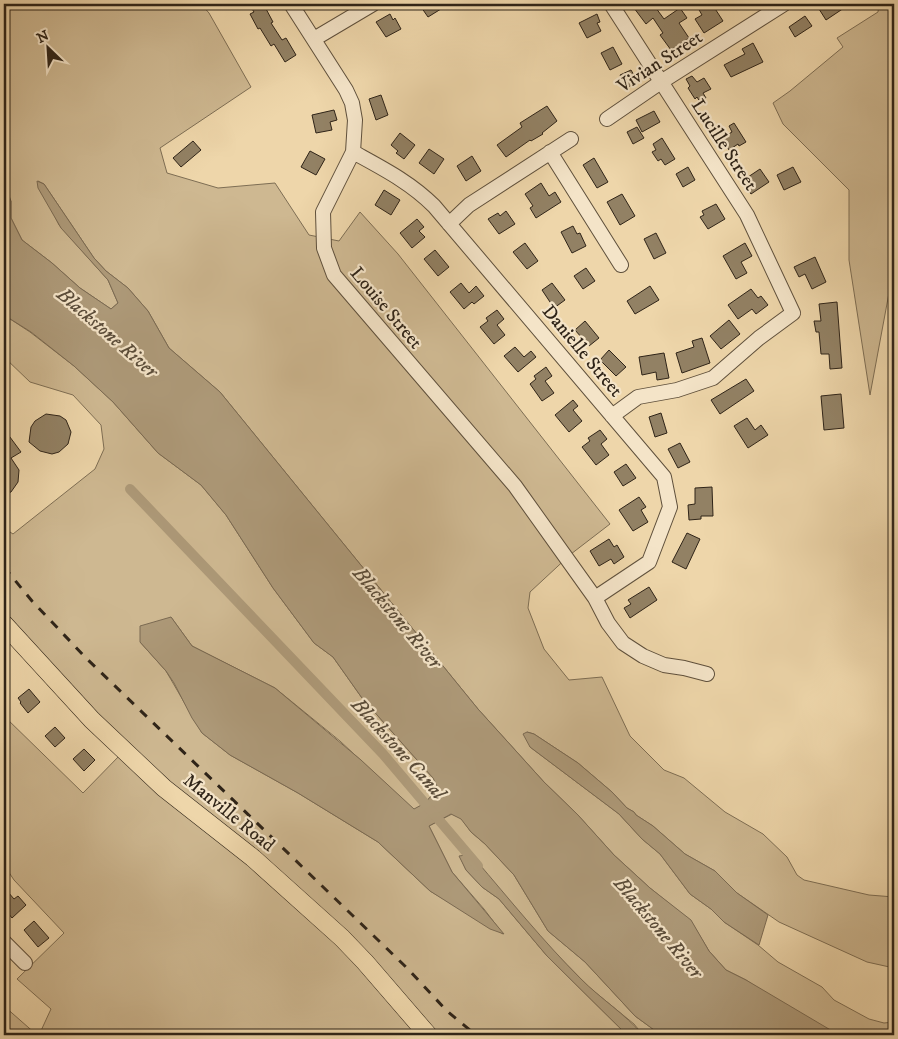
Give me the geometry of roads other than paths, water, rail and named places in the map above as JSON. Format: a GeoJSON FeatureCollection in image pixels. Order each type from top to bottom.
{"type":"FeatureCollection","features":[{"type":"Feature","properties":{"kind":"main road","name":"Manville Road"},"geometry":{"type":"LineString","coordinates":[[4,624],[92,720],[164,788],[253,858],[342,938],[428,1035]]}},
{"type":"Feature","properties":{"kind":"street","name":"Louise Street"},"geometry":{"type":"LineString","coordinates":[[291,4],[346,90],[352,103],[355,120],[353,152],[323,212],[324,248],[334,274],[515,486],[595,598],[608,623],[624,643],[643,656],[664,665],[707,674]]}},
{"type":"Feature","properties":{"kind":"street"},"geometry":{"type":"LineString","coordinates":[[314,39],[373,4]]}},
{"type":"Feature","properties":{"kind":"street","name":"Lucille Street"},"geometry":{"type":"LineString","coordinates":[[612,4],[747,214],[793,313],[759,338],[713,378],[677,390],[638,397],[612,416]]}},
{"type":"Feature","properties":{"kind":"street","name":"Vivian Street"},"geometry":{"type":"LineString","coordinates":[[607,119],[661,82],[784,4]]}},
{"type":"Feature","properties":{"kind":"street"},"geometry":{"type":"LineString","coordinates":[[449,224],[469,205],[571,139]]}},
{"type":"Feature","properties":{"kind":"street","name":"Danielle Street"},"geometry":{"type":"LineString","coordinates":[[353,152],[404,180],[420,192],[664,477],[670,507],[650,562],[595,598]]}},
{"type":"Feature","properties":{"kind":"street"},"geometry":{"type":"LineString","coordinates":[[550,152],[621,265]]}},
{"type":"Feature","properties":{"kind":"street"},"geometry":{"type":"LineString","coordinates":[[4,942],[25,963]]}},
{"type":"Feature","properties":{"kind":"water","name":"Blackstone River"},"geometry":{"type":"Polygon","coordinates":[[[37,181],[44,184],[94,258],[106,271],[128,288],[148,311],[169,348],[220,392],[478,709],[544,782],[578,815],[614,855],[650,888],[691,920],[709,951],[726,970],[839,1035],[661,1035],[635,1016],[585,962],[548,931],[514,875],[471,832],[461,819],[451,814],[429,826],[452,872],[504,934],[490,929],[430,891],[378,842],[298,793],[230,755],[202,733],[166,671],[140,642],[140,626],[171,617],[192,646],[275,688],[361,760],[414,809],[425,803],[438,788],[433,778],[362,698],[333,657],[314,643],[273,588],[226,515],[201,485],[158,453],[113,402],[74,366],[31,332],[4,315],[4,194],[8,193],[11,201],[11,218],[22,240],[80,288],[111,309],[118,303],[108,280],[61,228],[38,188],[37,181]]]}},
{"type":"Feature","properties":{"kind":"water"},"geometry":{"type":"Polygon","coordinates":[[[527,732],[534,734],[578,763],[612,792],[627,808],[653,826],[685,854],[715,871],[737,893],[768,915],[759,945],[724,922],[711,909],[690,894],[660,854],[642,839],[619,814],[530,747],[523,734],[527,732]]]}},
{"type":"Feature","properties":{"kind":"water"},"geometry":{"type":"Polygon","coordinates":[[[466,855],[475,859],[567,965],[629,1020],[643,1035],[627,1035],[547,956],[499,899],[482,887],[466,870],[459,856],[466,855]]]}},
{"type":"Feature","properties":{"kind":"waterway","name":"Blackstone Canal"},"geometry":{"type":"LineString","coordinates":[[130,489],[383,754],[478,866]]}},
{"type":"Feature","properties":{"kind":"railway"},"geometry":{"type":"LineString","coordinates":[[4,567],[32,601],[86,658],[407,968],[447,1011],[476,1035]]}}]}
